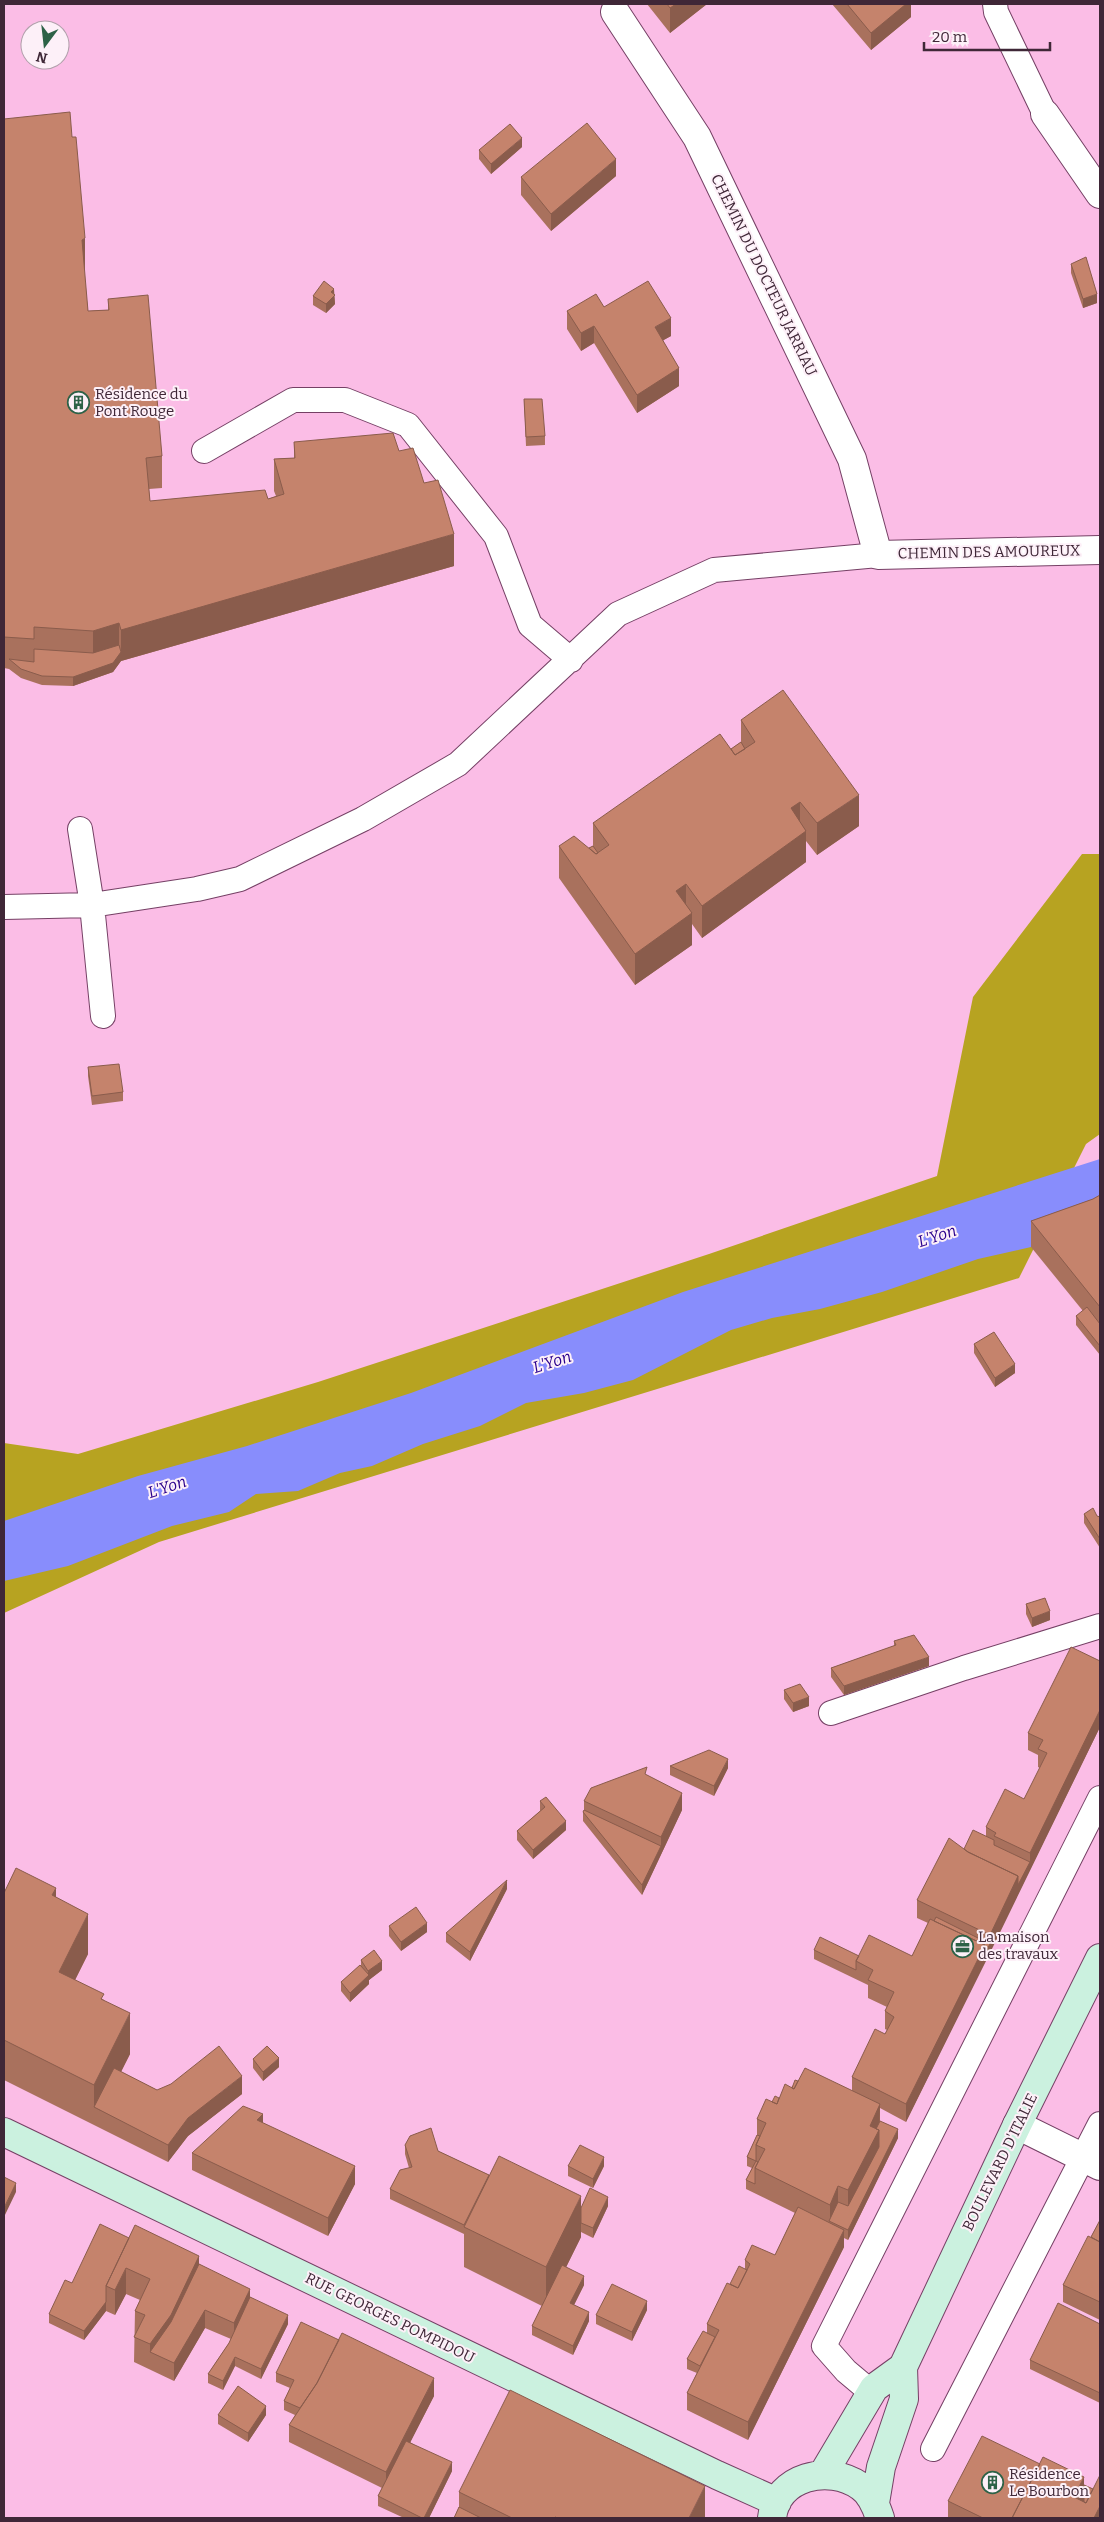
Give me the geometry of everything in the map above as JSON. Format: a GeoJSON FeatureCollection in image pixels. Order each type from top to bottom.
{"type":"FeatureCollection","features":[{"type":"Feature","properties":{"kind":"main road","name":"BOULEVARD D'ITALIE"},"geometry":{"type":"LineString","coordinates":[[823,2474],[871,2392],[902,2366],[1016,2125],[1100,1958]]}},
{"type":"Feature","properties":{"kind":"main road","name":"RUE GEORGES POMPIDOU"},"geometry":{"type":"LineString","coordinates":[[4,2132],[709,2472],[775,2510]]}},
{"type":"Feature","properties":{"kind":"main road","name":"BOULEVARD D'ITALIE"},"geometry":{"type":"LineString","coordinates":[[878,2511],[881,2467],[904,2399],[902,2366]]}},
{"type":"Feature","properties":{"kind":"main road"},"geometry":{"type":"LineString","coordinates":[[775,2510],[796,2482],[809,2476],[823,2474],[844,2476],[862,2486],[878,2511]]}},
{"type":"Feature","properties":{"kind":"street","name":"CHEMIN DU DOCTEUR JARRIAU"},"geometry":{"type":"LineString","coordinates":[[615,12],[697,137],[852,458],[878,555]]}},
{"type":"Feature","properties":{"kind":"street"},"geometry":{"type":"LineString","coordinates":[[1045,114],[1100,194]]}},
{"type":"Feature","properties":{"kind":"street","name":"CHEMIN DES AMOUREUX"},"geometry":{"type":"LineString","coordinates":[[878,555],[1100,550]]}},
{"type":"Feature","properties":{"kind":"street"},"geometry":{"type":"LineString","coordinates":[[1016,2125],[1092,2161]]}},
{"type":"Feature","properties":{"kind":"lane"},"geometry":{"type":"LineString","coordinates":[[995,4],[996,12],[1045,114]]}},
{"type":"Feature","properties":{"kind":"lane"},"geometry":{"type":"LineString","coordinates":[[204,451],[293,400],[345,400],[408,425],[496,536],[530,625],[571,660]]}},
{"type":"Feature","properties":{"kind":"lane"},"geometry":{"type":"LineString","coordinates":[[4,907],[92,905],[197,889],[240,879],[363,819],[458,764],[618,614],[714,570],[878,555]]}},
{"type":"Feature","properties":{"kind":"lane"},"geometry":{"type":"LineString","coordinates":[[80,828],[92,905],[103,1016]]}},
{"type":"Feature","properties":{"kind":"lane"},"geometry":{"type":"LineString","coordinates":[[831,1713],[1100,1626]]}},
{"type":"Feature","properties":{"kind":"lane"},"geometry":{"type":"LineString","coordinates":[[871,2392],[846,2371],[824,2346],[1100,1798]]}},
{"type":"Feature","properties":{"kind":"lane"},"geometry":{"type":"LineString","coordinates":[[933,2449],[1092,2161],[1100,2124]]}},
{"type":"Feature","properties":{"kind":"shaded area"},"geometry":{"type":"Polygon","coordinates":[[[1082,854],[1100,854],[1100,1134],[1086,1144],[1019,1278],[159,1542],[4,1613],[4,1443],[78,1454],[318,1382],[709,1254],[937,1176],[973,997],[1082,854]]]}},
{"type":"Feature","properties":{"kind":"water","name":"L'Yon"},"geometry":{"type":"Polygon","coordinates":[[[1100,1159],[1100,1220],[1031,1247],[978,1259],[882,1292],[820,1309],[772,1318],[731,1330],[633,1380],[584,1393],[526,1403],[480,1426],[423,1444],[372,1466],[340,1473],[298,1491],[256,1494],[229,1512],[172,1526],[68,1566],[4,1581],[4,1521],[138,1476],[247,1446],[411,1393],[683,1292],[1100,1159]]]}},
{"type":"Feature","properties":{"kind":"building"},"geometry":{"type":"Polygon","coordinates":[[[667,4],[676,4],[670,8],[667,4]]]}},
{"type":"Feature","properties":{"kind":"building"},"geometry":{"type":"Polygon","coordinates":[[[847,4],[906,4],[871,33],[847,4]]]}},
{"type":"Feature","properties":{"kind":"building","name":"Résidence du Pont Rouge"},"geometry":{"type":"Polygon","coordinates":[[[70,112],[72,137],[76,137],[85,238],[82,240],[88,311],[109,310],[108,299],[148,295],[162,456],[146,458],[150,501],[265,490],[268,499],[284,494],[274,459],[295,458],[294,442],[393,433],[399,451],[413,448],[424,483],[438,480],[454,534],[121,630],[119,623],[93,631],[34,627],[34,639],[4,637],[4,119],[70,112]]]}},
{"type":"Feature","properties":{"kind":"building"},"geometry":{"type":"Polygon","coordinates":[[[587,123],[616,159],[551,214],[521,177],[587,123]]]}},
{"type":"Feature","properties":{"kind":"building"},"geometry":{"type":"Polygon","coordinates":[[[510,124],[522,138],[491,164],[479,150],[510,124]]]}},
{"type":"Feature","properties":{"kind":"building"},"geometry":{"type":"Polygon","coordinates":[[[1086,257],[1097,294],[1083,299],[1071,264],[1086,257]]]}},
{"type":"Feature","properties":{"kind":"building"},"geometry":{"type":"Polygon","coordinates":[[[324,281],[334,289],[331,292],[335,295],[326,304],[313,296],[324,281]]]}},
{"type":"Feature","properties":{"kind":"building"},"geometry":{"type":"Polygon","coordinates":[[[648,281],[671,318],[655,327],[679,368],[637,395],[594,326],[581,333],[567,311],[596,294],[604,307],[648,281]]]}},
{"type":"Feature","properties":{"kind":"building"},"geometry":{"type":"Polygon","coordinates":[[[524,399],[542,399],[545,436],[526,437],[524,399]]]}},
{"type":"Feature","properties":{"kind":"building"},"geometry":{"type":"Polygon","coordinates":[[[119,645],[121,652],[113,663],[73,677],[42,676],[21,669],[9,659],[34,662],[34,649],[93,653],[119,645]]]}},
{"type":"Feature","properties":{"kind":"building"},"geometry":{"type":"Polygon","coordinates":[[[783,690],[859,795],[817,823],[800,802],[791,808],[806,831],[702,906],[686,884],[676,891],[692,913],[635,954],[559,846],[574,836],[596,854],[609,845],[593,823],[720,734],[735,755],[755,742],[741,720],[783,690]]]}},
{"type":"Feature","properties":{"kind":"building"},"geometry":{"type":"Polygon","coordinates":[[[741,742],[745,749],[735,755],[731,749],[741,742]]]}},
{"type":"Feature","properties":{"kind":"building"},"geometry":{"type":"Polygon","coordinates":[[[593,846],[598,853],[596,854],[589,848],[593,846]]]}},
{"type":"Feature","properties":{"kind":"building"},"geometry":{"type":"Polygon","coordinates":[[[119,1064],[123,1092],[92,1096],[88,1067],[119,1064]]]}},
{"type":"Feature","properties":{"kind":"building"},"geometry":{"type":"Polygon","coordinates":[[[1100,1195],[1100,1307],[1031,1221],[1100,1195]]]}},
{"type":"Feature","properties":{"kind":"building"},"geometry":{"type":"Polygon","coordinates":[[[1087,1307],[1100,1324],[1100,1346],[1076,1316],[1087,1307]]]}},
{"type":"Feature","properties":{"kind":"building"},"geometry":{"type":"Polygon","coordinates":[[[994,1332],[1015,1364],[995,1378],[974,1344],[994,1332]]]}},
{"type":"Feature","properties":{"kind":"building"},"geometry":{"type":"Polygon","coordinates":[[[1093,1508],[1097,1516],[1100,1517],[1100,1539],[1084,1514],[1093,1508]]]}},
{"type":"Feature","properties":{"kind":"building"},"geometry":{"type":"Polygon","coordinates":[[[1045,1598],[1050,1611],[1032,1618],[1026,1604],[1045,1598]]]}},
{"type":"Feature","properties":{"kind":"building"},"geometry":{"type":"Polygon","coordinates":[[[914,1635],[929,1657],[844,1686],[831,1668],[896,1645],[894,1641],[914,1635]]]}},
{"type":"Feature","properties":{"kind":"building"},"geometry":{"type":"Polygon","coordinates":[[[1071,1647],[1100,1661],[1100,1710],[1030,1853],[994,1836],[996,1833],[986,1827],[1005,1789],[1024,1799],[1047,1753],[1038,1749],[1043,1740],[1028,1733],[1071,1647]]]}},
{"type":"Feature","properties":{"kind":"building"},"geometry":{"type":"Polygon","coordinates":[[[800,1684],[809,1697],[793,1703],[784,1690],[800,1684]]]}},
{"type":"Feature","properties":{"kind":"building"},"geometry":{"type":"Polygon","coordinates":[[[709,1750],[728,1759],[714,1786],[670,1766],[709,1750]]]}},
{"type":"Feature","properties":{"kind":"building"},"geometry":{"type":"Polygon","coordinates":[[[647,1767],[645,1774],[682,1793],[661,1837],[584,1801],[591,1788],[647,1767]]]}},
{"type":"Feature","properties":{"kind":"building"},"geometry":{"type":"Polygon","coordinates":[[[546,1797],[566,1821],[533,1850],[517,1831],[545,1807],[540,1801],[546,1797]]]}},
{"type":"Feature","properties":{"kind":"building"},"geometry":{"type":"Polygon","coordinates":[[[584,1810],[661,1846],[642,1885],[583,1812],[584,1810]]]}},
{"type":"Feature","properties":{"kind":"building"},"geometry":{"type":"Polygon","coordinates":[[[973,1830],[994,1840],[994,1845],[1030,1862],[1018,1885],[1018,1876],[964,1849],[973,1830]]]}},
{"type":"Feature","properties":{"kind":"building"},"geometry":{"type":"Polygon","coordinates":[[[949,1838],[968,1852],[1018,1876],[990,1935],[917,1900],[949,1838]]]}},
{"type":"Feature","properties":{"kind":"building"},"geometry":{"type":"Polygon","coordinates":[[[16,1868],[56,1888],[52,1895],[88,1914],[59,1972],[104,1994],[101,1999],[130,2013],[94,2085],[4,2040],[4,1893],[16,1868]]]}},
{"type":"Feature","properties":{"kind":"building"},"geometry":{"type":"Polygon","coordinates":[[[507,1880],[470,1952],[446,1933],[507,1880]]]}},
{"type":"Feature","properties":{"kind":"building"},"geometry":{"type":"Polygon","coordinates":[[[416,1907],[427,1923],[401,1942],[389,1926],[416,1907]]]}},
{"type":"Feature","properties":{"kind":"building"},"geometry":{"type":"Polygon","coordinates":[[[936,1917],[990,1944],[985,1953],[985,1945],[934,1921],[936,1917]]]}},
{"type":"Feature","properties":{"kind":"building"},"geometry":{"type":"Polygon","coordinates":[[[930,1919],[985,1945],[906,2104],[852,2077],[875,2029],[885,2034],[894,2017],[885,2011],[894,1992],[868,1980],[873,1970],[856,1961],[869,1935],[912,1956],[930,1919]]]}},
{"type":"Feature","properties":{"kind":"building"},"geometry":{"type":"Polygon","coordinates":[[[820,1937],[859,1956],[856,1961],[856,1970],[814,1950],[820,1937]]]}},
{"type":"Feature","properties":{"kind":"building"},"geometry":{"type":"Polygon","coordinates":[[[374,1950],[382,1961],[368,1971],[361,1960],[374,1950]]]}},
{"type":"Feature","properties":{"kind":"building"},"geometry":{"type":"Polygon","coordinates":[[[360,1965],[369,1975],[350,1993],[341,1982],[360,1965]]]}},
{"type":"Feature","properties":{"kind":"building"},"geometry":{"type":"Polygon","coordinates":[[[219,2046],[242,2076],[188,2118],[168,2145],[94,2107],[114,2068],[157,2090],[171,2084],[219,2046]]]}},
{"type":"Feature","properties":{"kind":"building"},"geometry":{"type":"Polygon","coordinates":[[[267,2046],[279,2058],[263,2072],[253,2059],[267,2046]]]}},
{"type":"Feature","properties":{"kind":"building"},"geometry":{"type":"Polygon","coordinates":[[[805,2068],[880,2104],[870,2126],[879,2130],[848,2190],[838,2186],[830,2205],[755,2168],[765,2149],[756,2145],[766,2123],[757,2119],[766,2099],[777,2104],[785,2084],[794,2089],[805,2068]]]}},
{"type":"Feature","properties":{"kind":"building"},"geometry":{"type":"Polygon","coordinates":[[[795,2080],[798,2081],[794,2089],[792,2088],[795,2080]]]}},
{"type":"Feature","properties":{"kind":"building"},"geometry":{"type":"Polygon","coordinates":[[[775,2096],[779,2098],[777,2104],[772,2102],[775,2096]]]}},
{"type":"Feature","properties":{"kind":"building"},"geometry":{"type":"Polygon","coordinates":[[[243,2106],[263,2114],[257,2120],[355,2166],[328,2218],[192,2153],[243,2106]]]}},
{"type":"Feature","properties":{"kind":"building"},"geometry":{"type":"Polygon","coordinates":[[[880,2121],[898,2129],[848,2230],[829,2221],[838,2202],[848,2206],[879,2147],[879,2130],[876,2129],[880,2121]]]}},
{"type":"Feature","properties":{"kind":"building"},"geometry":{"type":"Polygon","coordinates":[[[431,2128],[438,2151],[489,2175],[464,2225],[390,2189],[400,2170],[412,2167],[405,2145],[410,2136],[431,2128]]]}},
{"type":"Feature","properties":{"kind":"building"},"geometry":{"type":"Polygon","coordinates":[[[757,2135],[760,2136],[756,2145],[756,2161],[747,2157],[757,2135]]]}},
{"type":"Feature","properties":{"kind":"building"},"geometry":{"type":"Polygon","coordinates":[[[580,2145],[604,2157],[593,2179],[568,2166],[580,2145]]]}},
{"type":"Feature","properties":{"kind":"building"},"geometry":{"type":"Polygon","coordinates":[[[499,2156],[581,2196],[546,2267],[464,2227],[499,2156]]]}},
{"type":"Feature","properties":{"kind":"building"},"geometry":{"type":"Polygon","coordinates":[[[756,2161],[758,2162],[755,2168],[755,2184],[746,2180],[756,2161]]]}},
{"type":"Feature","properties":{"kind":"building"},"geometry":{"type":"Polygon","coordinates":[[[4,2177],[16,2183],[4,2208],[4,2177]]]}},
{"type":"Feature","properties":{"kind":"building"},"geometry":{"type":"Polygon","coordinates":[[[590,2188],[608,2197],[593,2228],[581,2223],[581,2208],[590,2188]]]}},
{"type":"Feature","properties":{"kind":"building"},"geometry":{"type":"Polygon","coordinates":[[[798,2207],[844,2230],[748,2422],[687,2393],[719,2330],[707,2324],[727,2283],[738,2288],[750,2264],[745,2260],[752,2245],[775,2255],[798,2207]]]}},
{"type":"Feature","properties":{"kind":"building"},"geometry":{"type":"Polygon","coordinates":[[[1100,2220],[1100,2242],[1091,2237],[1100,2220]]]}},
{"type":"Feature","properties":{"kind":"building"},"geometry":{"type":"Polygon","coordinates":[[[100,2224],[129,2238],[106,2286],[106,2302],[84,2331],[49,2314],[65,2280],[72,2283],[100,2224]]]}},
{"type":"Feature","properties":{"kind":"building"},"geometry":{"type":"Polygon","coordinates":[[[135,2225],[199,2256],[171,2315],[150,2344],[134,2337],[145,2315],[135,2311],[150,2279],[126,2268],[115,2290],[106,2286],[135,2225]]]}},
{"type":"Feature","properties":{"kind":"building"},"geometry":{"type":"Polygon","coordinates":[[[1088,2236],[1100,2242],[1100,2302],[1063,2285],[1088,2236]]]}},
{"type":"Feature","properties":{"kind":"building"},"geometry":{"type":"Polygon","coordinates":[[[199,2264],[250,2289],[234,2323],[205,2310],[174,2363],[150,2352],[171,2322],[199,2264]]]}},
{"type":"Feature","properties":{"kind":"building"},"geometry":{"type":"Polygon","coordinates":[[[562,2265],[584,2276],[570,2303],[589,2312],[573,2346],[532,2326],[562,2265]]]}},
{"type":"Feature","properties":{"kind":"building"},"geometry":{"type":"Polygon","coordinates":[[[739,2266],[747,2270],[738,2288],[730,2284],[739,2266]]]}},
{"type":"Feature","properties":{"kind":"building"},"geometry":{"type":"Polygon","coordinates":[[[612,2284],[647,2301],[632,2332],[596,2315],[612,2284]]]}},
{"type":"Feature","properties":{"kind":"building"},"geometry":{"type":"Polygon","coordinates":[[[250,2297],[288,2315],[261,2369],[235,2357],[223,2381],[208,2374],[229,2343],[250,2297]]]}},
{"type":"Feature","properties":{"kind":"building"},"geometry":{"type":"Polygon","coordinates":[[[1058,2303],[1100,2324],[1100,2393],[1030,2360],[1058,2303]]]}},
{"type":"Feature","properties":{"kind":"building"},"geometry":{"type":"Polygon","coordinates":[[[301,2322],[339,2340],[317,2383],[300,2408],[284,2401],[294,2380],[276,2373],[301,2322]]]}},
{"type":"Feature","properties":{"kind":"building"},"geometry":{"type":"Polygon","coordinates":[[[703,2331],[715,2337],[700,2366],[687,2359],[703,2331]]]}},
{"type":"Feature","properties":{"kind":"building"},"geometry":{"type":"Polygon","coordinates":[[[342,2333],[434,2378],[386,2472],[289,2425],[317,2383],[342,2333]]]}},
{"type":"Feature","properties":{"kind":"building"},"geometry":{"type":"Polygon","coordinates":[[[238,2386],[266,2406],[248,2433],[218,2415],[238,2386]]]}},
{"type":"Feature","properties":{"kind":"building"},"geometry":{"type":"Polygon","coordinates":[[[510,2390],[705,2486],[689,2518],[512,2518],[459,2492],[510,2390]]]}},
{"type":"Feature","properties":{"kind":"building"},"geometry":{"type":"Polygon","coordinates":[[[982,2436],[1040,2464],[1012,2518],[983,2518],[948,2501],[982,2436]]]}},
{"type":"Feature","properties":{"kind":"building"},"geometry":{"type":"Polygon","coordinates":[[[406,2441],[452,2462],[424,2518],[378,2496],[406,2441]]]}},
{"type":"Feature","properties":{"kind":"building"},"geometry":{"type":"Polygon","coordinates":[[[1043,2457],[1084,2477],[1074,2497],[1086,2503],[1100,2475],[1100,2506],[1094,2518],[1012,2518],[1043,2457]]]}},
{"type":"Feature","properties":{"kind":"building"},"geometry":{"type":"Polygon","coordinates":[[[1084,2485],[1093,2489],[1086,2503],[1084,2502],[1084,2485]]]}},
{"type":"Feature","properties":{"kind":"building"},"geometry":{"type":"Polygon","coordinates":[[[459,2507],[481,2518],[454,2518],[459,2507]]]}},
{"type":"Feature","properties":{"kind":"place","name":"Résidence du Pont Rouge"},"geometry":{"type":"Point","coordinates":[79,403]}},
{"type":"Feature","properties":{"kind":"place","name":"La maison des travaux"},"geometry":{"type":"Point","coordinates":[962,1946]}},
{"type":"Feature","properties":{"kind":"place","name":"Résidence Le Bourbon"},"geometry":{"type":"Point","coordinates":[993,2483]}}]}
